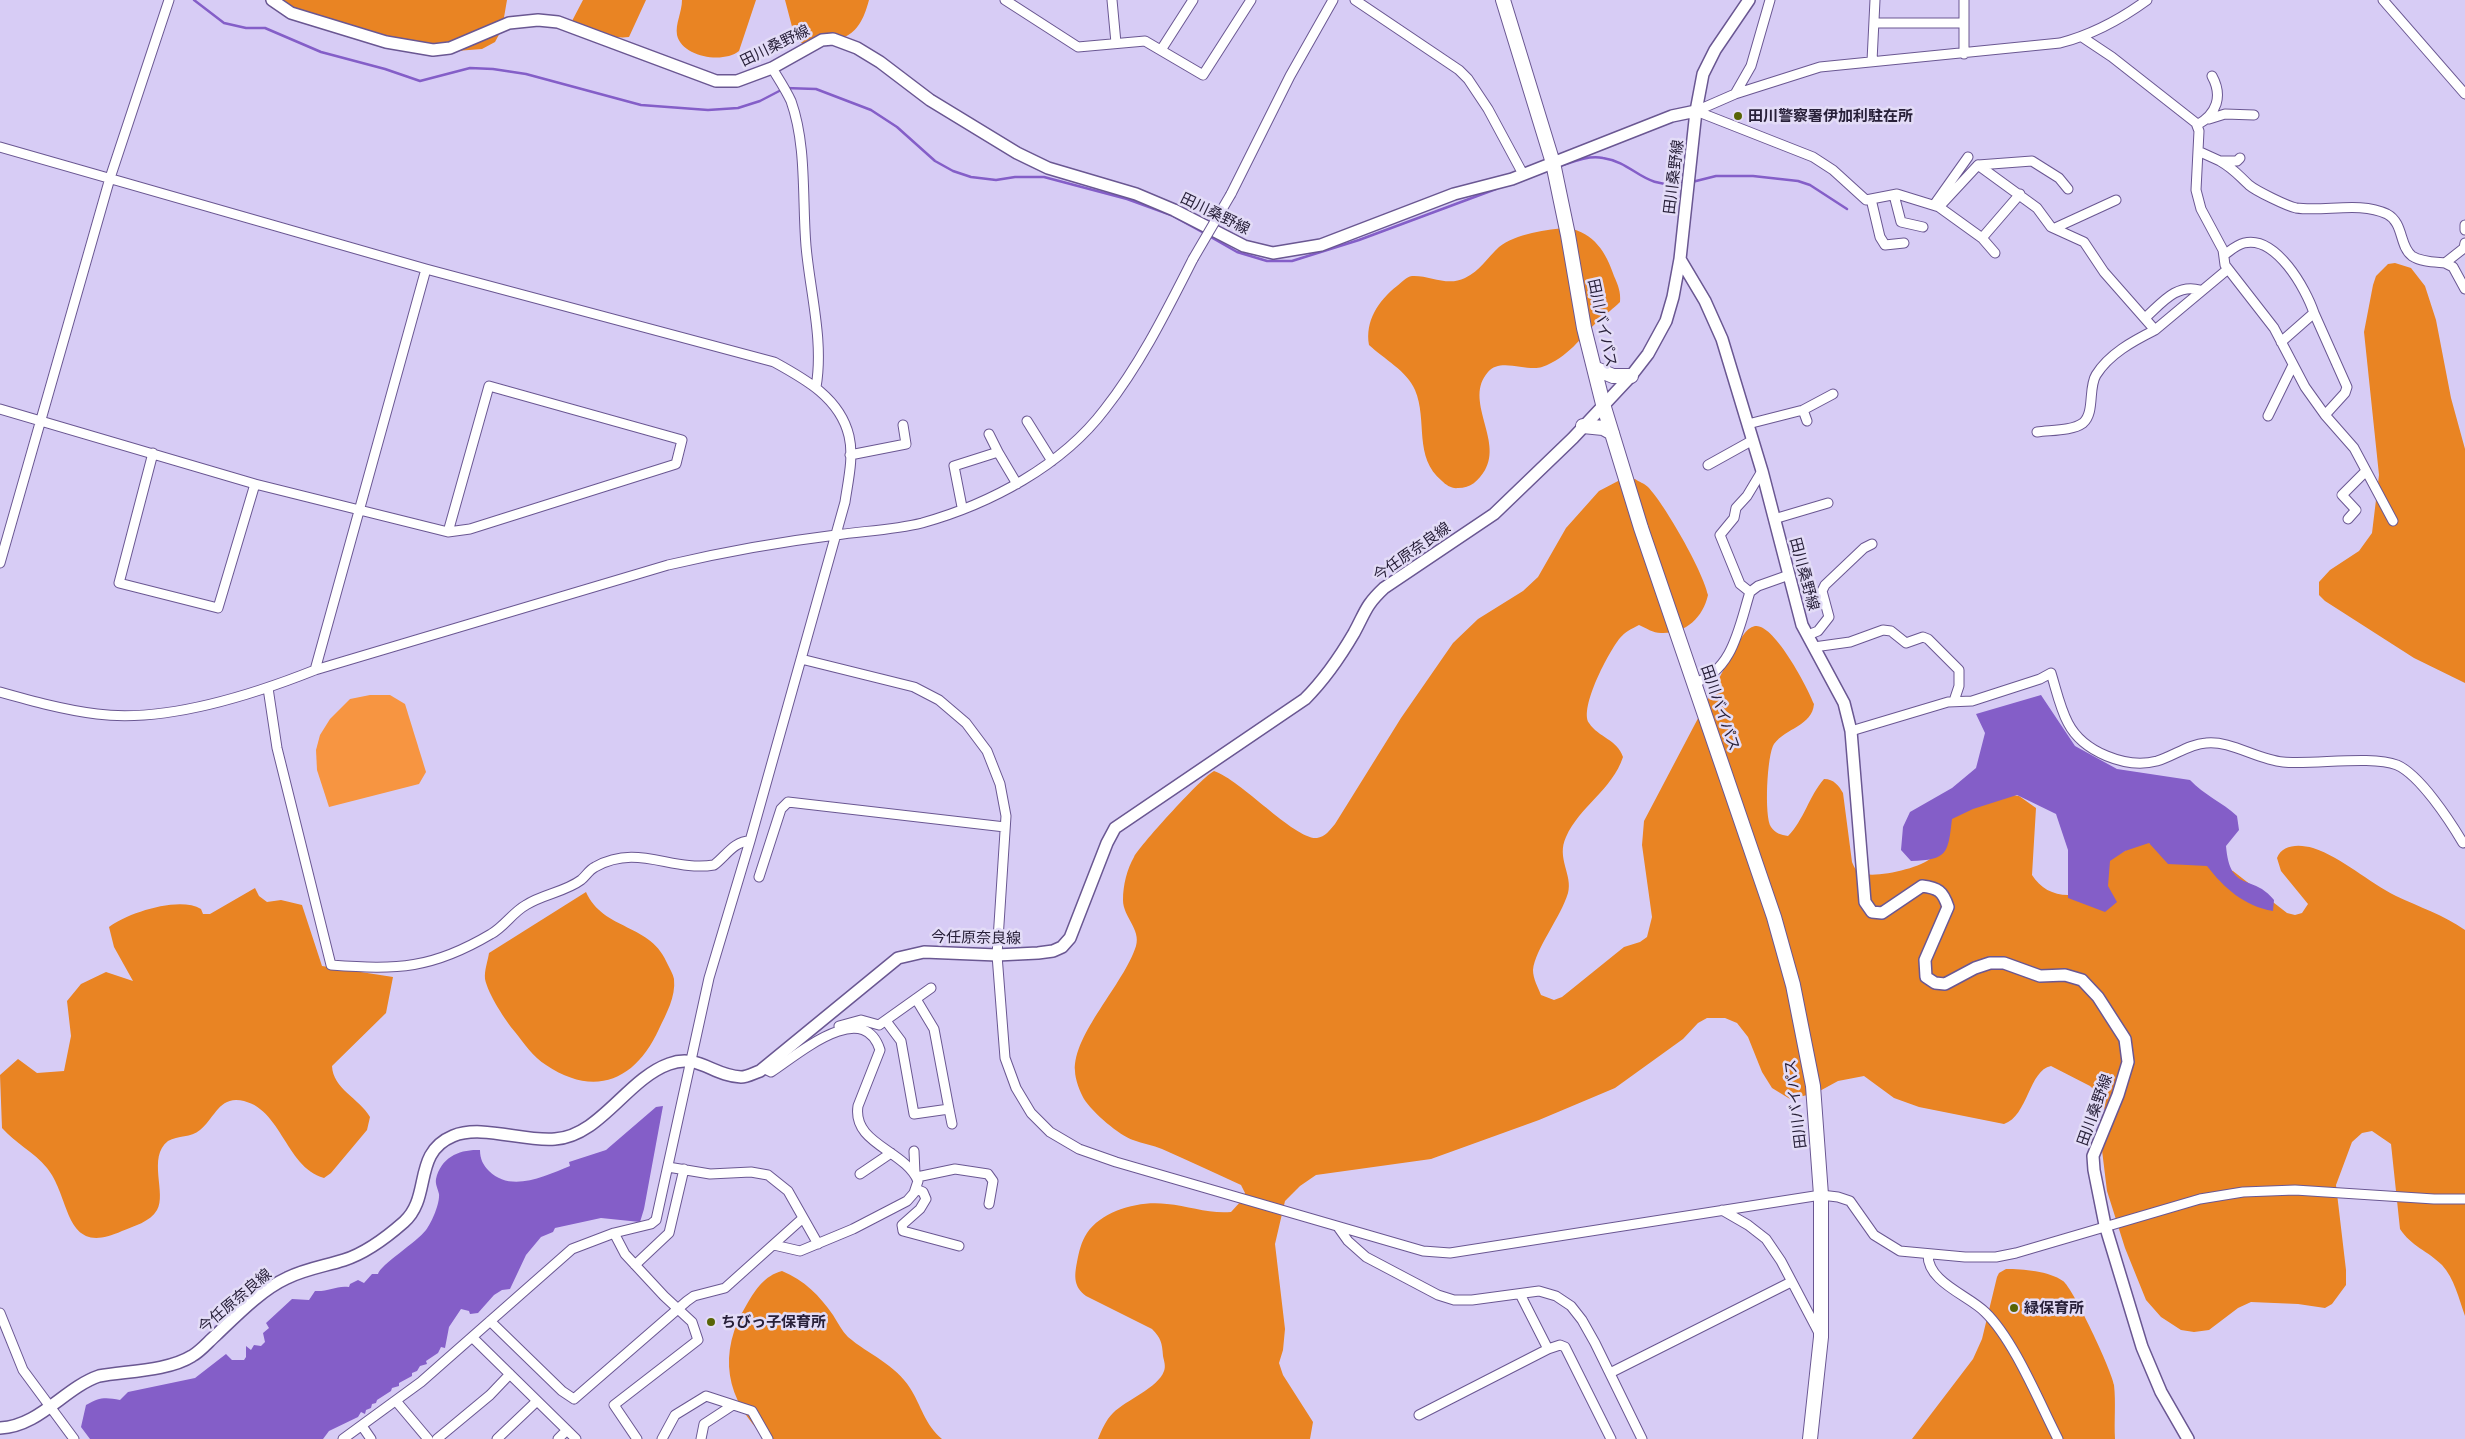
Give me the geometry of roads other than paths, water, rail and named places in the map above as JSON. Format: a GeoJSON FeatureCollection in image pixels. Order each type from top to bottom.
{"type":"FeatureCollection","features":[{"type":"Feature","properties":{"kind":"highway","name":"田川バイパス"},"geometry":{"type":"LineString","coordinates":[[1502,0],[1553,163],[1584,328],[1603,404],[1694,683],[1774,917],[1793,985],[1813,1086],[1821,1195],[1821,1337],[1810,1439]]}},
{"type":"Feature","properties":{"kind":"highway"},"geometry":{"type":"LineString","coordinates":[[1594,368],[1613,376],[1631,376]]}},
{"type":"Feature","properties":{"kind":"highway"},"geometry":{"type":"LineString","coordinates":[[1584,426],[1603,428],[1612,433]]}},
{"type":"Feature","properties":{"kind":"main road","name":"田川桑野線"},"geometry":{"type":"LineString","coordinates":[[272,0],[291,13],[386,42],[433,50],[450,48],[509,24],[538,20],[558,22],[716,81],[737,80],[772,68],[822,40],[833,39],[857,48],[880,62],[930,100],[1017,153],[1048,168],[1136,194],[1174,210],[1244,246],[1273,252],[1321,245],[1454,194],[1512,179],[1672,116],[1696,111],[1680,259],[1705,301],[1722,339],[1762,471],[1802,625],[1844,703],[1851,731],[1865,902],[1872,912],[1882,913],[1922,886],[1936,888],[1944,894],[1948,906],[1924,960],[1926,977],[1935,983],[1945,984],[1975,968],[1990,963],[2004,963],[2040,976],[2065,975],[2082,980],[2098,997],[2125,1039],[2128,1062],[2118,1095],[2093,1156],[2105,1225],[2142,1347],[2161,1392],[2188,1439]]}},
{"type":"Feature","properties":{"kind":"main road"},"geometry":{"type":"LineString","coordinates":[[1696,111],[1703,74],[1715,50],[1748,0]]}},
{"type":"Feature","properties":{"kind":"main road","name":"今任原奈良線"},"geometry":{"type":"LineString","coordinates":[[0,1428],[20,1424],[50,1407],[87,1380],[99,1376],[180,1362],[194,1355],[237,1315],[286,1278],[347,1259],[372,1247],[406,1221],[420,1196],[425,1164],[432,1151],[451,1136],[467,1132],[555,1140],[575,1135],[594,1122],[648,1073],[670,1063],[691,1060],[728,1075],[743,1077],[763,1068],[898,958],[924,952],[997,955],[1046,952],[1062,947],[1070,938],[1107,843],[1115,828],[1305,699],[1323,681],[1335,663],[1371,600],[1384,588],[1494,514],[1584,426],[1631,376],[1648,354],[1666,321],[1680,259]]}},
{"type":"Feature","properties":{"kind":"street"},"geometry":{"type":"LineString","coordinates":[[0,562],[110,178],[169,0]]}},
{"type":"Feature","properties":{"kind":"street"},"geometry":{"type":"LineString","coordinates":[[1005,0],[1078,48],[1116,43],[1145,42],[1203,75],[1250,0]]}},
{"type":"Feature","properties":{"kind":"street"},"geometry":{"type":"LineString","coordinates":[[1112,0],[1116,43]]}},
{"type":"Feature","properties":{"kind":"street"},"geometry":{"type":"LineString","coordinates":[[1161,50],[1193,0]]}},
{"type":"Feature","properties":{"kind":"street"},"geometry":{"type":"LineString","coordinates":[[0,692],[38,703],[98,714],[148,714],[211,704],[268,688],[315,670],[668,564],[726,551],[922,523],[1000,494],[1052,461],[1082,436],[1106,409],[1154,335],[1193,259],[1231,194],[1290,76],[1333,0]]}},
{"type":"Feature","properties":{"kind":"street"},"geometry":{"type":"LineString","coordinates":[[1355,0],[1459,70],[1468,79],[1488,108],[1523,174]]}},
{"type":"Feature","properties":{"kind":"street"},"geometry":{"type":"LineString","coordinates":[[1735,94],[1751,66],[1770,0]]}},
{"type":"Feature","properties":{"kind":"street"},"geometry":{"type":"LineString","coordinates":[[1872,61],[1875,0]]}},
{"type":"Feature","properties":{"kind":"street"},"geometry":{"type":"LineString","coordinates":[[1964,0],[1964,54]]}},
{"type":"Feature","properties":{"kind":"street"},"geometry":{"type":"LineString","coordinates":[[1696,111],[1735,94],[1820,67],[2060,44],[2082,37],[2133,11],[2147,0]]}},
{"type":"Feature","properties":{"kind":"street"},"geometry":{"type":"LineString","coordinates":[[2383,0],[2465,94]]}},
{"type":"Feature","properties":{"kind":"street"},"geometry":{"type":"LineString","coordinates":[[1875,23],[1964,23]]}},
{"type":"Feature","properties":{"kind":"street"},"geometry":{"type":"LineString","coordinates":[[2082,37],[2188,115],[2197,126],[2199,131],[2196,190],[2201,209],[2224,255],[2228,268],[2274,328],[2293,365],[2325,415],[2354,448],[2393,521]]}},
{"type":"Feature","properties":{"kind":"street"},"geometry":{"type":"LineString","coordinates":[[772,68],[791,101],[798,132],[806,245],[819,370],[816,387]]}},
{"type":"Feature","properties":{"kind":"street"},"geometry":{"type":"LineString","coordinates":[[2209,119],[2218,102],[2219,94],[2212,76]]}},
{"type":"Feature","properties":{"kind":"street"},"geometry":{"type":"LineString","coordinates":[[1696,111],[1813,157],[1833,170],[1866,200],[1894,195],[1937,206],[1982,238],[1995,253]]}},
{"type":"Feature","properties":{"kind":"street"},"geometry":{"type":"LineString","coordinates":[[2197,126],[2209,119],[2226,114],[2254,116]]}},
{"type":"Feature","properties":{"kind":"street"},"geometry":{"type":"LineString","coordinates":[[0,147],[426,269],[774,362],[816,387],[829,399],[840,416],[849,436],[850,455],[845,502],[750,841],[709,978],[656,1220],[643,1227],[614,1233],[572,1249],[472,1337],[396,1400],[343,1439]]}},
{"type":"Feature","properties":{"kind":"street"},"geometry":{"type":"LineString","coordinates":[[2198,151],[2235,169],[2249,185],[2295,208],[2368,209],[2386,214],[2397,224],[2408,251],[2413,256],[2445,263],[2453,267],[2465,288]]}},
{"type":"Feature","properties":{"kind":"street"},"geometry":{"type":"LineString","coordinates":[[1937,206],[1968,157]]}},
{"type":"Feature","properties":{"kind":"street"},"geometry":{"type":"LineString","coordinates":[[2220,161],[2237,161],[2240,158]]}},
{"type":"Feature","properties":{"kind":"street"},"geometry":{"type":"LineString","coordinates":[[1937,206],[1978,165],[2032,161],[2060,178],[2068,189]]}},
{"type":"Feature","properties":{"kind":"street"},"geometry":{"type":"LineString","coordinates":[[1978,165],[2037,208],[2054,228],[2084,242],[2104,272],[2155,330]]}},
{"type":"Feature","properties":{"kind":"street"},"geometry":{"type":"LineString","coordinates":[[1982,238],[2020,194]]}},
{"type":"Feature","properties":{"kind":"street"},"geometry":{"type":"LineString","coordinates":[[1894,195],[1901,222],[1922,227]]}},
{"type":"Feature","properties":{"kind":"street"},"geometry":{"type":"LineString","coordinates":[[1870,199],[1880,237],[1884,244],[1904,243]]}},
{"type":"Feature","properties":{"kind":"street"},"geometry":{"type":"LineString","coordinates":[[2054,228],[2116,200]]}},
{"type":"Feature","properties":{"kind":"street"},"geometry":{"type":"LineString","coordinates":[[2465,225],[2465,230]]}},
{"type":"Feature","properties":{"kind":"street"},"geometry":{"type":"LineString","coordinates":[[2224,255],[2245,243],[2255,244],[2272,251],[2285,261],[2308,295],[2314,313],[2347,387],[2345,393],[2325,415]]}},
{"type":"Feature","properties":{"kind":"street"},"geometry":{"type":"LineString","coordinates":[[2445,263],[2464,248],[2465,243]]}},
{"type":"Feature","properties":{"kind":"street"},"geometry":{"type":"LineString","coordinates":[[2038,432],[2076,427],[2084,422],[2088,416],[2096,375],[2113,355],[2155,330],[2228,268]]}},
{"type":"Feature","properties":{"kind":"street"},"geometry":{"type":"LineString","coordinates":[[315,670],[426,269]]}},
{"type":"Feature","properties":{"kind":"street"},"geometry":{"type":"LineString","coordinates":[[2144,318],[2174,292],[2185,288],[2200,290]]}},
{"type":"Feature","properties":{"kind":"street"},"geometry":{"type":"LineString","coordinates":[[2281,342],[2314,313]]}},
{"type":"Feature","properties":{"kind":"street"},"geometry":{"type":"LineString","coordinates":[[2268,416],[2293,365]]}},
{"type":"Feature","properties":{"kind":"street"},"geometry":{"type":"LineString","coordinates":[[0,409],[255,484],[448,532],[470,528],[676,464],[682,440],[489,386],[448,532]]}},
{"type":"Feature","properties":{"kind":"street"},"geometry":{"type":"LineString","coordinates":[[1748,424],[1803,410],[1833,394]]}},
{"type":"Feature","properties":{"kind":"street"},"geometry":{"type":"LineString","coordinates":[[1803,410],[1807,421]]}},
{"type":"Feature","properties":{"kind":"street"},"geometry":{"type":"LineString","coordinates":[[1027,421],[1052,461]]}},
{"type":"Feature","properties":{"kind":"street"},"geometry":{"type":"LineString","coordinates":[[850,455],[906,444],[903,425]]}},
{"type":"Feature","properties":{"kind":"street"},"geometry":{"type":"LineString","coordinates":[[989,434],[1017,484]]}},
{"type":"Feature","properties":{"kind":"street"},"geometry":{"type":"LineString","coordinates":[[1708,465],[1753,440]]}},
{"type":"Feature","properties":{"kind":"street"},"geometry":{"type":"LineString","coordinates":[[962,508],[954,466],[998,452]]}},
{"type":"Feature","properties":{"kind":"street"},"geometry":{"type":"LineString","coordinates":[[153,453],[119,583],[218,608],[255,484]]}},
{"type":"Feature","properties":{"kind":"street"},"geometry":{"type":"LineString","coordinates":[[1750,592],[1740,584],[1720,535],[1734,518],[1736,508],[1747,496],[1762,471]]}},
{"type":"Feature","properties":{"kind":"street"},"geometry":{"type":"LineString","coordinates":[[2348,519],[2356,510],[2342,495],[2366,472]]}},
{"type":"Feature","properties":{"kind":"street"},"geometry":{"type":"LineString","coordinates":[[1774,519],[1817,503],[1828,504]]}},
{"type":"Feature","properties":{"kind":"street"},"geometry":{"type":"LineString","coordinates":[[1808,635],[1818,631],[1829,617],[1822,591],[1824,585],[1864,548],[1872,544]]}},
{"type":"Feature","properties":{"kind":"street"},"geometry":{"type":"LineString","coordinates":[[1694,683],[1706,679],[1715,672],[1729,655],[1750,592],[1758,586],[1789,575]]}},
{"type":"Feature","properties":{"kind":"street"},"geometry":{"type":"LineString","coordinates":[[1814,647],[1850,642],[1883,630],[1891,631],[1906,643],[1923,637],[1928,639],[1959,670],[1959,686],[1954,702]]}},
{"type":"Feature","properties":{"kind":"street"},"geometry":{"type":"LineString","coordinates":[[801,659],[914,687],[939,700],[966,723],[987,751],[1000,784],[1006,816],[997,955],[1005,1058],[1016,1088],[1032,1113],[1050,1132],[1079,1149],[1116,1162],[1423,1251],[1450,1253],[1821,1195],[1850,1201],[1874,1235],[1889,1246],[1900,1251],[1996,1257],[2200,1199],[2243,1192],[2294,1190],[2434,1199],[2465,1199]]}},
{"type":"Feature","properties":{"kind":"street"},"geometry":{"type":"LineString","coordinates":[[1851,731],[1954,702],[1972,701],[2040,679],[2050,673],[2068,722],[2074,732],[2082,741],[2116,759],[2132,763],[2156,762],[2196,744],[2208,742],[2222,744],[2254,756],[2282,762],[2378,762],[2397,765],[2414,778],[2447,819],[2462,843]]}},
{"type":"Feature","properties":{"kind":"street"},"geometry":{"type":"LineString","coordinates":[[268,688],[277,748],[331,965],[376,968],[428,963],[448,957],[493,933],[525,905],[581,880],[594,867],[634,855],[682,865],[714,865],[737,844],[742,841],[750,841]]}},
{"type":"Feature","properties":{"kind":"street"},"geometry":{"type":"LineString","coordinates":[[759,877],[781,810],[788,802],[1005,827]]}},
{"type":"Feature","properties":{"kind":"street"},"geometry":{"type":"LineString","coordinates":[[837,1031],[840,1024],[861,1020],[879,1025],[931,988]]}},
{"type":"Feature","properties":{"kind":"street"},"geometry":{"type":"LineString","coordinates":[[916,999],[934,1029],[952,1124]]}},
{"type":"Feature","properties":{"kind":"street"},"geometry":{"type":"LineString","coordinates":[[886,1021],[901,1041],[914,1114],[949,1109]]}},
{"type":"Feature","properties":{"kind":"street"},"geometry":{"type":"LineString","coordinates":[[763,1068],[771,1072],[837,1031],[861,1029],[872,1035],[878,1042],[880,1050],[878,1060],[856,1115],[860,1127],[869,1137],[909,1165],[916,1176]]}},
{"type":"Feature","properties":{"kind":"street"},"geometry":{"type":"LineString","coordinates":[[774,1245],[800,1251],[853,1229],[907,1201],[916,1189],[914,1152]]}},
{"type":"Feature","properties":{"kind":"street"},"geometry":{"type":"LineString","coordinates":[[860,1174],[891,1153]]}},
{"type":"Feature","properties":{"kind":"street"},"geometry":{"type":"LineString","coordinates":[[668,1166],[710,1174],[751,1172],[768,1175],[788,1191],[818,1244]]}},
{"type":"Feature","properties":{"kind":"street"},"geometry":{"type":"LineString","coordinates":[[635,1265],[669,1233],[684,1169]]}},
{"type":"Feature","properties":{"kind":"street"},"geometry":{"type":"LineString","coordinates":[[916,1176],[955,1169],[988,1174],[993,1180],[989,1204]]}},
{"type":"Feature","properties":{"kind":"street"},"geometry":{"type":"LineString","coordinates":[[916,1189],[923,1192],[926,1199],[920,1209],[902,1225],[903,1231],[959,1246]]}},
{"type":"Feature","properties":{"kind":"street"},"geometry":{"type":"LineString","coordinates":[[1722,1210],[1748,1224],[1766,1239],[1821,1337]]}},
{"type":"Feature","properties":{"kind":"street"},"geometry":{"type":"LineString","coordinates":[[490,1321],[562,1391],[574,1399],[677,1308],[694,1296],[726,1288],[803,1218]]}},
{"type":"Feature","properties":{"kind":"street"},"geometry":{"type":"LineString","coordinates":[[1338,1226],[1348,1241],[1366,1257],[1438,1295],[1454,1300],[1540,1291],[1556,1296],[1571,1306],[1582,1320],[1642,1439]]}},
{"type":"Feature","properties":{"kind":"street"},"geometry":{"type":"LineString","coordinates":[[614,1233],[618,1244],[635,1265],[692,1322],[698,1340],[614,1405],[636,1439]]}},
{"type":"Feature","properties":{"kind":"street"},"geometry":{"type":"LineString","coordinates":[[1928,1254],[1928,1260],[1936,1276],[1984,1311],[1999,1326],[2058,1439]]}},
{"type":"Feature","properties":{"kind":"street"},"geometry":{"type":"LineString","coordinates":[[1610,1373],[1791,1282]]}},
{"type":"Feature","properties":{"kind":"street"},"geometry":{"type":"LineString","coordinates":[[1520,1294],[1548,1349]]}},
{"type":"Feature","properties":{"kind":"street"},"geometry":{"type":"LineString","coordinates":[[0,1313],[23,1370],[74,1439]]}},
{"type":"Feature","properties":{"kind":"street"},"geometry":{"type":"LineString","coordinates":[[472,1337],[576,1439]]}},
{"type":"Feature","properties":{"kind":"street"},"geometry":{"type":"LineString","coordinates":[[1419,1416],[1548,1349],[1560,1345],[1565,1347],[1611,1439]]}},
{"type":"Feature","properties":{"kind":"street"},"geometry":{"type":"LineString","coordinates":[[437,1439],[490,1395],[510,1374]]}},
{"type":"Feature","properties":{"kind":"street"},"geometry":{"type":"LineString","coordinates":[[662,1439],[675,1416],[706,1396],[733,1406]]}},
{"type":"Feature","properties":{"kind":"street"},"geometry":{"type":"LineString","coordinates":[[396,1400],[428,1439]]}},
{"type":"Feature","properties":{"kind":"street"},"geometry":{"type":"LineString","coordinates":[[497,1439],[537,1401]]}},
{"type":"Feature","properties":{"kind":"street"},"geometry":{"type":"LineString","coordinates":[[701,1439],[704,1424],[733,1406],[739,1405],[752,1411],[768,1439]]}},
{"type":"Feature","properties":{"kind":"street"},"geometry":{"type":"LineString","coordinates":[[362,1426],[371,1439]]}},
{"type":"Feature","properties":{"kind":"street"},"geometry":{"type":"LineString","coordinates":[[558,1439],[567,1430]]}},
{"type":"Feature","properties":{"kind":"waterway"},"geometry":{"type":"LineString","coordinates":[[194,0],[224,23],[246,28],[265,28],[321,52],[385,69],[420,81],[470,68],[493,69],[526,74],[641,105],[708,110],[738,108],[760,101],[785,88],[816,89],[871,110],[897,127],[935,161],[953,171],[971,177],[996,180],[1015,177],[1044,177],[1127,199],[1171,215],[1204,233]]}},
{"type":"Feature","properties":{"kind":"waterway"},"geometry":{"type":"LineString","coordinates":[[1557,167],[1574,161],[1597,157],[1624,165],[1658,183],[1684,183]]}},
{"type":"Feature","properties":{"kind":"waterway"},"geometry":{"type":"LineString","coordinates":[[1692,182],[1716,176],[1753,176],[1798,181],[1810,185],[1847,209]]}},
{"type":"Feature","properties":{"kind":"waterway"},"geometry":{"type":"LineString","coordinates":[[1209,236],[1237,252],[1267,261],[1292,261],[1359,240],[1496,189]]}},
{"type":"Feature","properties":{"kind":"place","name":"田川警察署伊加利駐在所"},"geometry":{"type":"Point","coordinates":[1738,116]}},
{"type":"Feature","properties":{"kind":"place","name":"緑保育所"},"geometry":{"type":"Point","coordinates":[2014,1308]}},
{"type":"Feature","properties":{"kind":"place","name":"ちびっ子保育所"},"geometry":{"type":"Point","coordinates":[711,1322]}}]}
